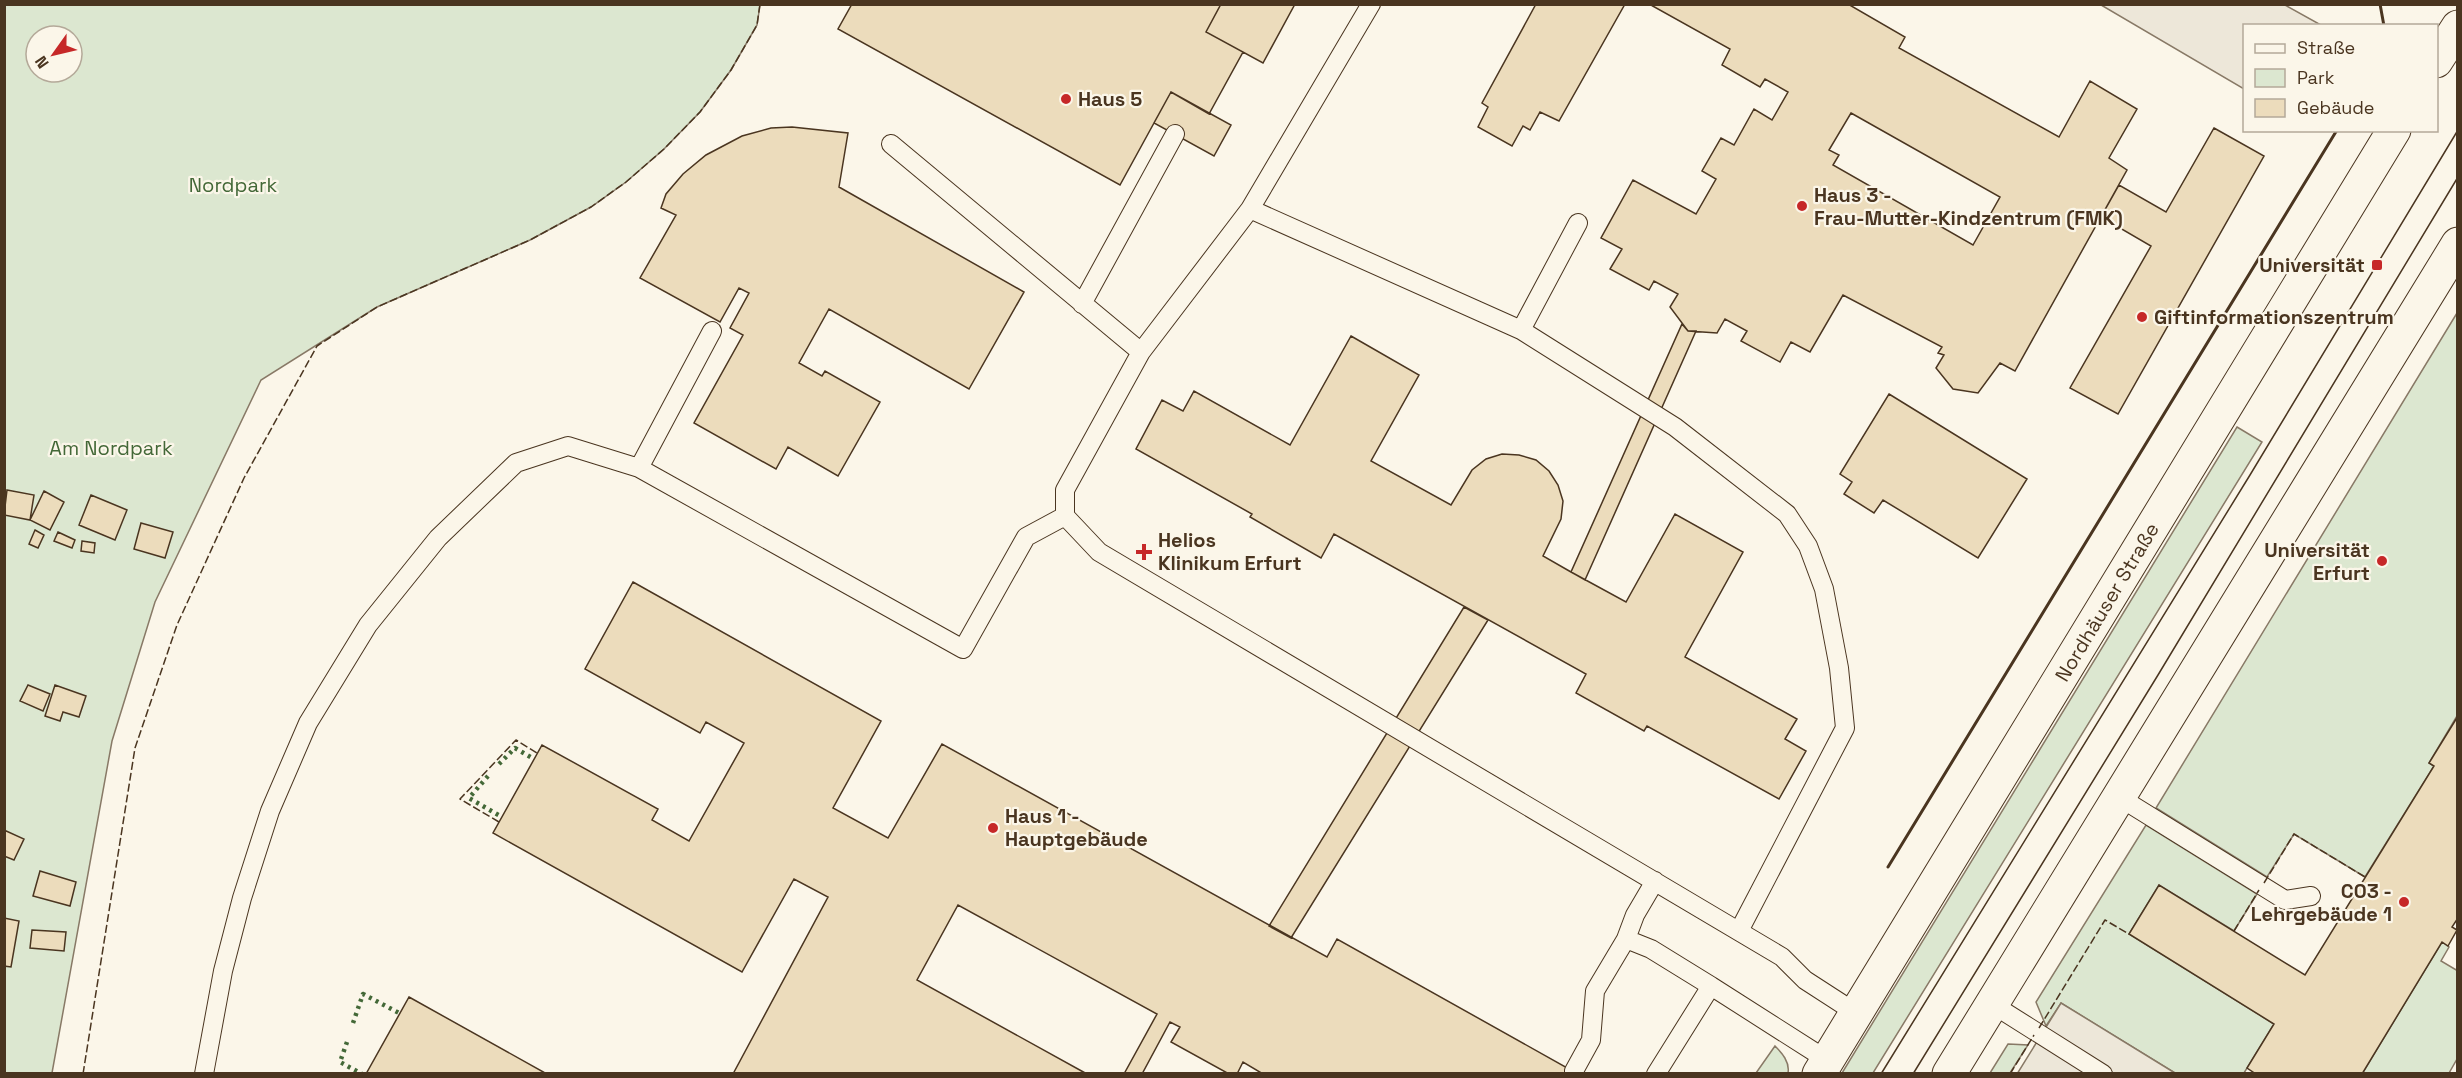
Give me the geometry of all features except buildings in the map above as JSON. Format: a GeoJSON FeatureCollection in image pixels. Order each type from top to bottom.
{"type":"FeatureCollection","features":[{"type":"Feature","properties":{"kind":"main road"},"geometry":{"type":"LineString","coordinates":[[2438,59],[2457,27]]}},
{"type":"Feature","properties":{"kind":"main road","name":"Nordhäuser Straße"},"geometry":{"type":"LineString","coordinates":[[1823,1067],[2393,132]]}},
{"type":"Feature","properties":{"kind":"main road"},"geometry":{"type":"LineString","coordinates":[[1949,1074],[2457,244]]}},
{"type":"Feature","properties":{"kind":"lane"},"geometry":{"type":"LineString","coordinates":[[1371,4],[1250,209],[1141,352],[1065,490],[1065,516],[1099,552],[1782,957],[1805,980],[1856,1013]]}},
{"type":"Feature","properties":{"kind":"lane"},"geometry":{"type":"LineString","coordinates":[[1082,304],[1175,134]]}},
{"type":"Feature","properties":{"kind":"lane"},"geometry":{"type":"LineString","coordinates":[[891,144],[1141,352]]}},
{"type":"Feature","properties":{"kind":"lane"},"geometry":{"type":"LineString","coordinates":[[1250,209],[1521,330],[1676,427],[1787,514],[1808,546],[1824,589],[1839,668],[1845,728],[1739,931]]}},
{"type":"Feature","properties":{"kind":"lane"},"geometry":{"type":"LineString","coordinates":[[1521,330],[1578,223]]}},
{"type":"Feature","properties":{"kind":"lane"},"geometry":{"type":"LineString","coordinates":[[639,468],[712,331]]}},
{"type":"Feature","properties":{"kind":"lane"},"geometry":{"type":"LineString","coordinates":[[204,1074],[223,971],[242,898],[270,811],[308,723],[368,625],[438,538],[516,463],[568,446],[639,468],[963,649],[1026,537],[1065,516]]}},
{"type":"Feature","properties":{"kind":"lane"},"geometry":{"type":"LineString","coordinates":[[2119,797],[2285,900],[2312,896]]}},
{"type":"Feature","properties":{"kind":"lane"},"geometry":{"type":"LineString","coordinates":[[1574,1071],[1591,1040],[1595,991],[1626,939],[1635,915],[1655,881]]}},
{"type":"Feature","properties":{"kind":"lane"},"geometry":{"type":"LineString","coordinates":[[1626,939],[1650,949],[1711,986],[1823,1067]]}},
{"type":"Feature","properties":{"kind":"lane"},"geometry":{"type":"LineString","coordinates":[[1656,1074],[1711,986]]}},
{"type":"Feature","properties":{"kind":"lane"},"geometry":{"type":"LineString","coordinates":[[1992,1004],[2103,1074]]}},
{"type":"Feature","properties":{"kind":"green space","name":"Nordpark"},"geometry":{"type":"Polygon","coordinates":[[[5,5],[760,5],[757,25],[731,70],[700,112],[664,149],[626,182],[591,207],[530,240],[377,307],[261,380],[155,602],[112,741],[52,1073],[5,1074],[5,5]]]}},
{"type":"Feature","properties":{"kind":"green space"},"geometry":{"type":"Polygon","coordinates":[[[2457,313],[2457,716],[2429,763],[2434,766],[2365,877],[2294,834],[2267,877],[2156,808],[2457,313]]]}},
{"type":"Feature","properties":{"kind":"green space"},"geometry":{"type":"Polygon","coordinates":[[[2237,427],[2262,442],[1873,1073],[1842,1073],[2237,427]]]}},
{"type":"Feature","properties":{"kind":"green space"},"geometry":{"type":"Polygon","coordinates":[[[2146,825],[2257,894],[2234,931],[2159,885],[2129,934],[2274,1024],[2244,1073],[2175,1073],[2061,1003],[2046,1026],[2036,1002],[2146,825]]]}},
{"type":"Feature","properties":{"kind":"green space"},"geometry":{"type":"Polygon","coordinates":[[[2442,942],[2449,947],[2441,961],[2458,971],[2457,1059],[2449,1073],[2362,1074],[2442,942]]]}},
{"type":"Feature","properties":{"kind":"green space"},"geometry":{"type":"Polygon","coordinates":[[[2008,1044],[2028,1045],[2010,1073],[1990,1073],[2008,1044]]]}},
{"type":"Feature","properties":{"kind":"green space"},"geometry":{"type":"Polygon","coordinates":[[[1775,1046],[1787,1061],[1788,1073],[1756,1073],[1775,1046]]]}},
{"type":"Feature","properties":{"kind":"shaded area"},"geometry":{"type":"Polygon","coordinates":[[[2101,5],[2285,5],[2319,24],[2243,24],[2243,88],[2101,5]]]}},
{"type":"Feature","properties":{"kind":"shaded area"},"geometry":{"type":"Polygon","coordinates":[[[2061,1003],[2175,1073],[2017,1074],[2061,1003]]]}},
{"type":"Feature","properties":{"kind":"tram line"},"geometry":{"type":"LineString","coordinates":[[1881,1074],[2250,475],[2458,130]]}},
{"type":"Feature","properties":{"kind":"tram line"},"geometry":{"type":"LineString","coordinates":[[1913,1074],[2158,675],[2458,177]]}},
{"type":"Feature","properties":{"kind":"hedge"},"geometry":{"type":"LineString","coordinates":[[499,764],[515,748],[534,759]]}},
{"type":"Feature","properties":{"kind":"hedge"},"geometry":{"type":"LineString","coordinates":[[488,776],[469,798],[502,817]]}},
{"type":"Feature","properties":{"kind":"hedge"},"geometry":{"type":"LineString","coordinates":[[353,1023],[363,994],[399,1013]]}},
{"type":"Feature","properties":{"kind":"hedge"},"geometry":{"type":"LineString","coordinates":[[347,1042],[340,1062],[362,1074]]}},
{"type":"Feature","properties":{"kind":"fence"},"geometry":{"type":"LineString","coordinates":[[83,1074],[135,748],[177,625],[244,478],[317,346],[377,307],[530,240],[591,207],[626,182],[664,149],[700,112],[731,70],[757,25],[760,4]]}},
{"type":"Feature","properties":{"kind":"fence"},"geometry":{"type":"LineString","coordinates":[[499,822],[460,799],[516,740],[537,753]]}},
{"type":"Feature","properties":{"kind":"fence"},"geometry":{"type":"LineString","coordinates":[[2264,883],[2294,834],[2365,877]]}},
{"type":"Feature","properties":{"kind":"fence"},"geometry":{"type":"LineString","coordinates":[[2234,931],[2259,890]]}},
{"type":"Feature","properties":{"kind":"fence"},"geometry":{"type":"LineString","coordinates":[[2039,1028],[2105,920],[2129,934]]}},
{"type":"Feature","properties":{"kind":"fence"},"geometry":{"type":"LineString","coordinates":[[2010,1074],[2034,1035]]}},
{"type":"Feature","properties":{"kind":"wall"},"geometry":{"type":"LineString","coordinates":[[2380,4],[2384,24]]}},
{"type":"Feature","properties":{"kind":"wall"},"geometry":{"type":"LineString","coordinates":[[1888,867],[2336,132]]}},
{"type":"Feature","properties":{"kind":"place","name":"Haus 5"},"geometry":{"type":"Point","coordinates":[1066,99]}},
{"type":"Feature","properties":{"kind":"place","name":"Haus 3 - Frau-Mutter-Kindzentrum (FMK)"},"geometry":{"type":"Point","coordinates":[1802,206]}},
{"type":"Feature","properties":{"kind":"place","name":"Universität"},"geometry":{"type":"Point","coordinates":[2377,265]}},
{"type":"Feature","properties":{"kind":"place","name":"Giftinformationszentrum"},"geometry":{"type":"Point","coordinates":[2142,317]}},
{"type":"Feature","properties":{"kind":"place","name":"Helios Klinikum Erfurt"},"geometry":{"type":"Point","coordinates":[1144,552]}},
{"type":"Feature","properties":{"kind":"place","name":"Universität Erfurt"},"geometry":{"type":"Point","coordinates":[2382,561]}},
{"type":"Feature","properties":{"kind":"place","name":"Haus 1 - Hauptgebäude"},"geometry":{"type":"Point","coordinates":[993,828]}},
{"type":"Feature","properties":{"kind":"place","name":"C03 - Lehrgebäude 1"},"geometry":{"type":"Point","coordinates":[2404,902]}},
{"type":"Feature","properties":{"kind":"park label","name":"Am Nordpark"},"geometry":{"type":"Point","coordinates":[111,448]}}]}
